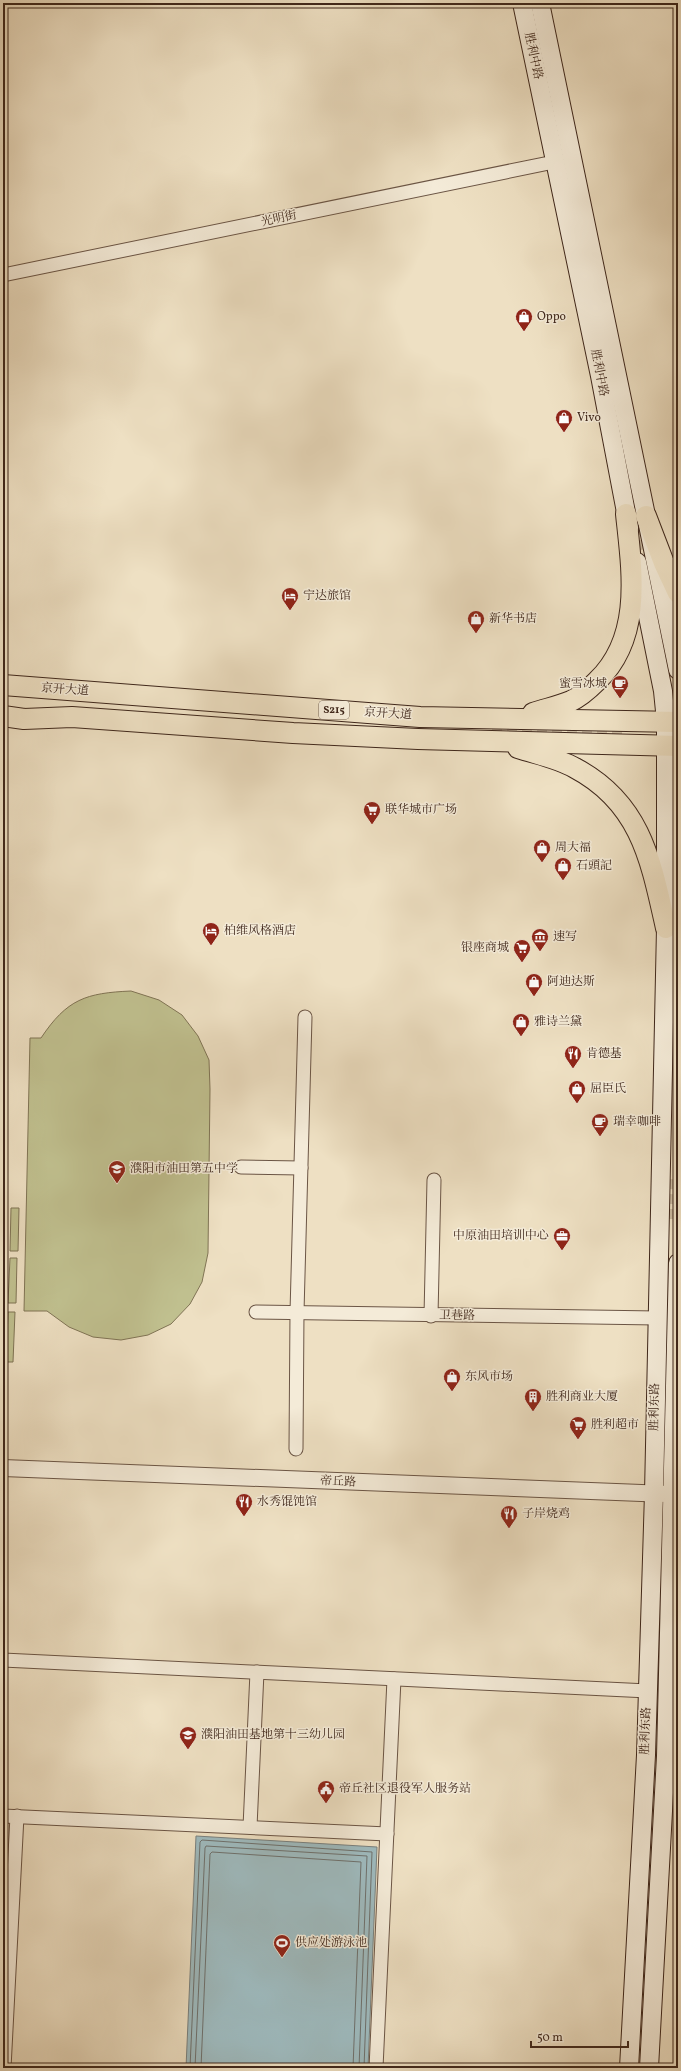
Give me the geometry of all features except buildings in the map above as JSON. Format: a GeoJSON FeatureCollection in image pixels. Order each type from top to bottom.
{"type":"FeatureCollection","features":[{"type":"Feature","properties":{"kind":"main road","name":"胜利中路"},"geometry":{"type":"LineString","coordinates":[[522,3],[554,162],[600,376],[626,514],[672,722],[672,746]]}},
{"type":"Feature","properties":{"kind":"main road","name":"胜利中路"},"geometry":{"type":"LineString","coordinates":[[540,3],[678,670]]}},
{"type":"Feature","properties":{"kind":"main road"},"geometry":{"type":"LineString","coordinates":[[519,718],[571,701],[604,674],[618,656],[627,632],[632,601],[631,566],[626,514]]}},
{"type":"Feature","properties":{"kind":"main road"},"geometry":{"type":"LineString","coordinates":[[646,516],[664,563],[678,593]]}},
{"type":"Feature","properties":{"kind":"main road","name":"京开大道"},"geometry":{"type":"LineString","coordinates":[[3,685],[420,717],[672,722]]}},
{"type":"Feature","properties":{"kind":"main road","name":"京开大道"},"geometry":{"type":"LineString","coordinates":[[3,716],[24,719],[72,717],[293,733],[497,742],[672,746]]}},
{"type":"Feature","properties":{"kind":"main road"},"geometry":{"type":"LineString","coordinates":[[497,742],[574,767],[595,780],[615,799],[634,821],[646,847],[666,928]]}},
{"type":"Feature","properties":{"kind":"main road","name":"胜利东路"},"geometry":{"type":"LineString","coordinates":[[629,2068],[648,1691],[654,1493],[666,928],[672,746]]}},
{"type":"Feature","properties":{"kind":"main road","name":"胜利东路"},"geometry":{"type":"LineString","coordinates":[[649,2068],[665,1764],[675,1515],[672,1495],[676,1402],[678,1263]]}},
{"type":"Feature","properties":{"kind":"street","name":"光明街"},"geometry":{"type":"LineString","coordinates":[[3,275],[554,162]]}},
{"type":"Feature","properties":{"kind":"street"},"geometry":{"type":"LineString","coordinates":[[296,1449],[305,1017]]}},
{"type":"Feature","properties":{"kind":"street"},"geometry":{"type":"LineString","coordinates":[[241,1167],[301,1168]]}},
{"type":"Feature","properties":{"kind":"street"},"geometry":{"type":"LineString","coordinates":[[431,1316],[434,1180]]}},
{"type":"Feature","properties":{"kind":"street","name":"卫巷路"},"geometry":{"type":"LineString","coordinates":[[256,1312],[431,1316],[657,1318]]}},
{"type":"Feature","properties":{"kind":"street","name":"帝丘路"},"geometry":{"type":"LineString","coordinates":[[3,1468],[654,1493],[672,1495]]}},
{"type":"Feature","properties":{"kind":"street"},"geometry":{"type":"LineString","coordinates":[[3,1660],[648,1691]]}},
{"type":"Feature","properties":{"kind":"street"},"geometry":{"type":"LineString","coordinates":[[250,1827],[257,1672]]}},
{"type":"Feature","properties":{"kind":"street"},"geometry":{"type":"LineString","coordinates":[[376,2068],[394,1679]]}},
{"type":"Feature","properties":{"kind":"street"},"geometry":{"type":"LineString","coordinates":[[3,1816],[387,1834]]}},
{"type":"Feature","properties":{"kind":"street"},"geometry":{"type":"LineString","coordinates":[[4,2068],[17,1816]]}},
{"type":"Feature","properties":{"kind":"green space"},"geometry":{"type":"Polygon","coordinates":[[[131,991],[159,1000],[182,1015],[198,1036],[209,1060],[208,1253],[202,1282],[190,1304],[171,1324],[148,1335],[121,1340],[93,1337],[69,1327],[47,1311],[24,1311],[30,1038],[41,1038],[60,1014],[79,1001],[90,996],[131,991]]]}},
{"type":"Feature","properties":{"kind":"green space"},"geometry":{"type":"Polygon","coordinates":[[[11,1208],[19,1208],[18,1251],[10,1251],[11,1208]]]}},
{"type":"Feature","properties":{"kind":"green space"},"geometry":{"type":"Polygon","coordinates":[[[10,1258],[17,1258],[16,1303],[8,1303],[10,1258]]]}},
{"type":"Feature","properties":{"kind":"green space"},"geometry":{"type":"Polygon","coordinates":[[[8,1312],[15,1312],[13,1362],[6,1362],[8,1312]]]}},
{"type":"Feature","properties":{"kind":"water","name":"供应处游泳池"},"geometry":{"type":"Polygon","coordinates":[[[196,1836],[377,1847],[368,2068],[186,2068],[196,1836]]]}},
{"type":"Feature","properties":{"kind":"tunnel"},"geometry":{"type":"LineString","coordinates":[[638,525],[648,572]]}},
{"type":"Feature","properties":{"kind":"tunnel"},"geometry":{"type":"LineString","coordinates":[[492,731],[624,731]]}},
{"type":"Feature","properties":{"kind":"tunnel"},"geometry":{"type":"LineString","coordinates":[[669,1219],[670,1177]]}},
{"type":"Feature","properties":{"kind":"place","name":"Oppo"},"geometry":{"type":"Point","coordinates":[524,332]}},
{"type":"Feature","properties":{"kind":"place","name":"Vivo"},"geometry":{"type":"Point","coordinates":[564,433]}},
{"type":"Feature","properties":{"kind":"place","name":"宁达旅馆"},"geometry":{"type":"Point","coordinates":[290,611]}},
{"type":"Feature","properties":{"kind":"place","name":"新华书店"},"geometry":{"type":"Point","coordinates":[476,634]}},
{"type":"Feature","properties":{"kind":"place","name":"蜜雪冰城"},"geometry":{"type":"Point","coordinates":[620,699]}},
{"type":"Feature","properties":{"kind":"place","name":"联华城市广场"},"geometry":{"type":"Point","coordinates":[372,825]}},
{"type":"Feature","properties":{"kind":"place","name":"周大福"},"geometry":{"type":"Point","coordinates":[542,863]}},
{"type":"Feature","properties":{"kind":"place","name":"石頭記"},"geometry":{"type":"Point","coordinates":[563,881]}},
{"type":"Feature","properties":{"kind":"place","name":"柏维风格酒店"},"geometry":{"type":"Point","coordinates":[211,946]}},
{"type":"Feature","properties":{"kind":"place","name":"速写"},"geometry":{"type":"Point","coordinates":[540,952]}},
{"type":"Feature","properties":{"kind":"place","name":"银座商城"},"geometry":{"type":"Point","coordinates":[522,963]}},
{"type":"Feature","properties":{"kind":"place","name":"阿迪达斯"},"geometry":{"type":"Point","coordinates":[534,997]}},
{"type":"Feature","properties":{"kind":"place","name":"雅诗兰黛"},"geometry":{"type":"Point","coordinates":[521,1037]}},
{"type":"Feature","properties":{"kind":"place","name":"肯德基"},"geometry":{"type":"Point","coordinates":[573,1069]}},
{"type":"Feature","properties":{"kind":"place","name":"屈臣氏"},"geometry":{"type":"Point","coordinates":[577,1104]}},
{"type":"Feature","properties":{"kind":"place","name":"瑞幸咖啡"},"geometry":{"type":"Point","coordinates":[600,1137]}},
{"type":"Feature","properties":{"kind":"place","name":"濮阳市油田第五中学"},"geometry":{"type":"Point","coordinates":[117,1184]}},
{"type":"Feature","properties":{"kind":"place","name":"中原油田培训中心"},"geometry":{"type":"Point","coordinates":[562,1251]}},
{"type":"Feature","properties":{"kind":"place","name":"东风市场"},"geometry":{"type":"Point","coordinates":[452,1392]}},
{"type":"Feature","properties":{"kind":"place","name":"胜利商业大厦"},"geometry":{"type":"Point","coordinates":[533,1412]}},
{"type":"Feature","properties":{"kind":"place","name":"胜利超市"},"geometry":{"type":"Point","coordinates":[578,1440]}},
{"type":"Feature","properties":{"kind":"place","name":"水秀馄饨馆"},"geometry":{"type":"Point","coordinates":[244,1517]}},
{"type":"Feature","properties":{"kind":"place","name":"子岸烧鸡"},"geometry":{"type":"Point","coordinates":[509,1529]}},
{"type":"Feature","properties":{"kind":"place","name":"濮阳油田基地第十三幼儿园"},"geometry":{"type":"Point","coordinates":[188,1750]}},
{"type":"Feature","properties":{"kind":"place","name":"帝丘社区退役军人服务站"},"geometry":{"type":"Point","coordinates":[326,1804]}},
{"type":"Feature","properties":{"kind":"place","name":"供应处游泳池"},"geometry":{"type":"Point","coordinates":[282,1958]}}]}
